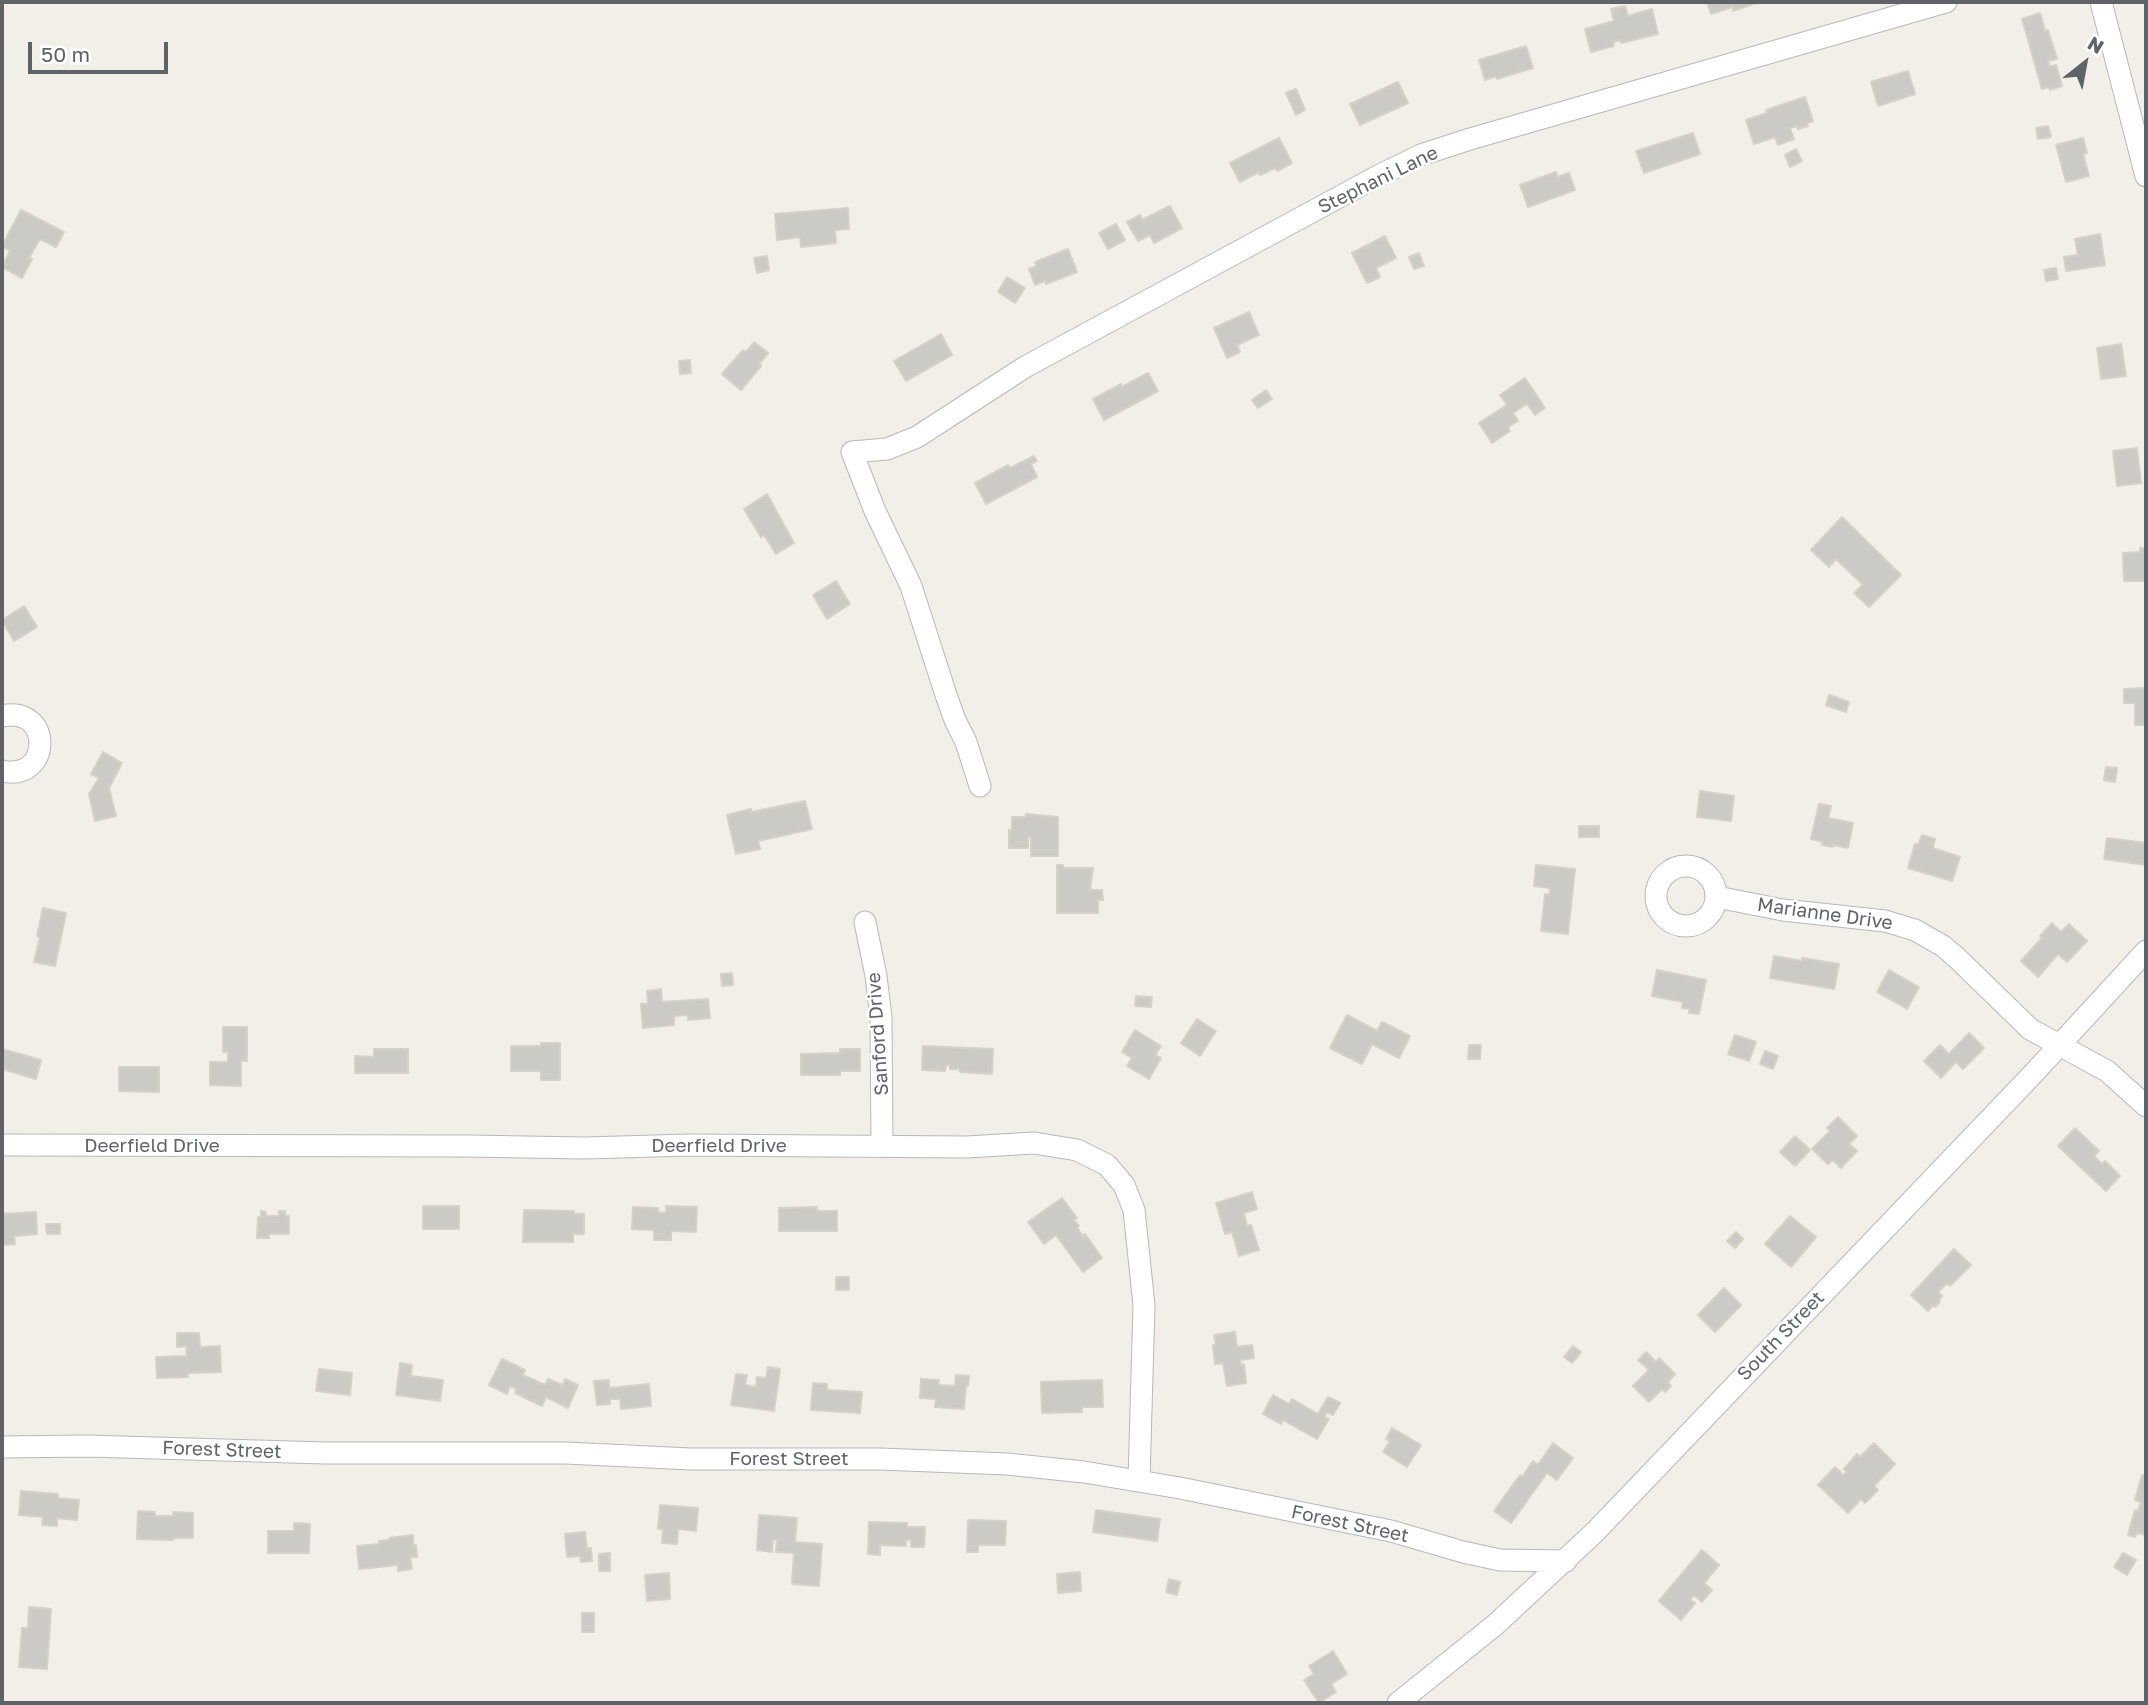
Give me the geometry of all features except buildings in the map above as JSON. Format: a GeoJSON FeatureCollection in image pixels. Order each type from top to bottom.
{"type":"FeatureCollection","features":[{"type":"Feature","properties":{"kind":"street","name":"Stephani Lane"},"geometry":{"type":"LineString","coordinates":[[980,786],[966,742],[946,695],[911,586],[852,452],[887,449],[917,437],[1025,367],[1421,155],[1946,2]]}},
{"type":"Feature","properties":{"kind":"street"},"geometry":{"type":"LineString","coordinates":[[2101,2],[2146,176]]}},
{"type":"Feature","properties":{"kind":"street"},"geometry":{"type":"LineString","coordinates":[[2,716],[16,715],[30,720],[40,740],[38,754],[30,766],[17,772],[2,772]]}},
{"type":"Feature","properties":{"kind":"street","name":"Marianne Drive"},"geometry":{"type":"LineString","coordinates":[[1717,897],[1783,910],[1885,921],[1915,930],[1943,946],[1957,958],[2030,1029],[2107,1071],[2146,1106]]}},
{"type":"Feature","properties":{"kind":"street","name":"Sanford Drive"},"geometry":{"type":"LineString","coordinates":[[865,922],[881,1018],[883,1146]]}},
{"type":"Feature","properties":{"kind":"street","name":"South Street"},"geometry":{"type":"LineString","coordinates":[[1398,1703],[1495,1626],[1566,1561],[2060,1045],[2146,951]]}},
{"type":"Feature","properties":{"kind":"street","name":"Deerfield Drive"},"geometry":{"type":"LineString","coordinates":[[2,1145],[584,1148],[690,1145],[958,1147],[1012,1143],[1048,1144],[1088,1154],[1116,1174],[1124,1185],[1134,1210],[1143,1283],[1139,1480]]}},
{"type":"Feature","properties":{"kind":"street","name":"Forest Street"},"geometry":{"type":"LineString","coordinates":[[2,1447],[337,1453],[566,1453],[691,1459],[924,1460],[1033,1467],[1139,1480],[1380,1529],[1500,1560],[1566,1561]]}}]}
